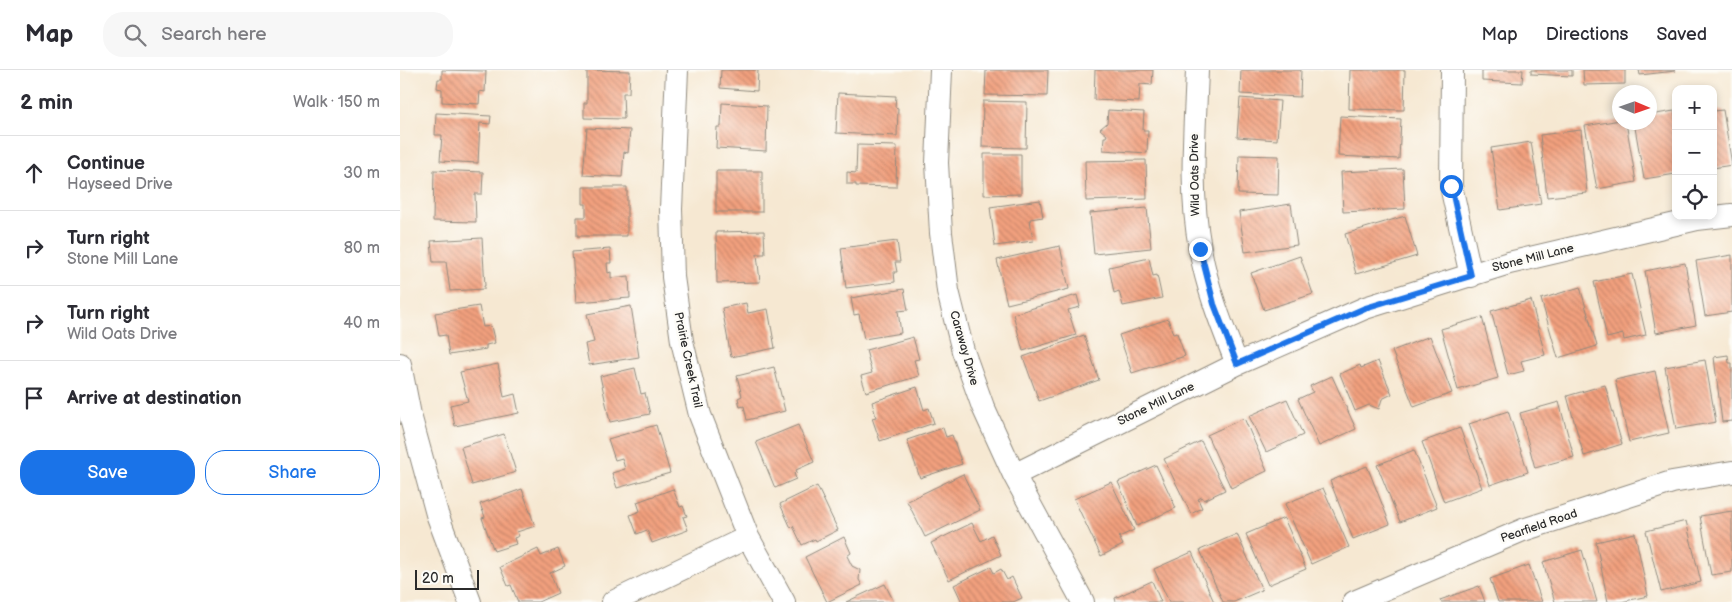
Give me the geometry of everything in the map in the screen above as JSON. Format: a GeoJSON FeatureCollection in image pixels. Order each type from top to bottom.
{"type":"FeatureCollection","features":[{"type":"Feature","properties":{"kind":"street","name":"Prairie Creek Trail"},"geometry":{"type":"LineString","coordinates":[[677,70],[671,209],[673,277],[682,341],[700,415],[748,537],[784,602]]}},
{"type":"Feature","properties":{"kind":"street","name":"Caraway Drive"},"geometry":{"type":"LineString","coordinates":[[941,70],[937,162],[941,233],[948,291],[963,351],[983,407],[1014,475],[1083,602]]}},
{"type":"Feature","properties":{"kind":"street","name":"Wild Oats Drive"},"geometry":{"type":"LineString","coordinates":[[1197,70],[1193,171],[1194,209],[1200,249],[1214,304],[1237,364]]}},
{"type":"Feature","properties":{"kind":"street"},"geometry":{"type":"LineString","coordinates":[[1452,70],[1451,186],[1471,276]]}},
{"type":"Feature","properties":{"kind":"street","name":"Stone Mill Lane"},"geometry":{"type":"LineString","coordinates":[[1014,475],[1237,364],[1365,308],[1508,263],[1697,219],[1732,215]]}},
{"type":"Feature","properties":{"kind":"street"},"geometry":{"type":"LineString","coordinates":[[400,364],[410,415],[437,514],[470,602]]}},
{"type":"Feature","properties":{"kind":"street","name":"Pearfield Road"},"geometry":{"type":"LineString","coordinates":[[1354,602],[1522,530],[1672,482],[1732,472]]}},
{"type":"Feature","properties":{"kind":"street"},"geometry":{"type":"LineString","coordinates":[[612,602],[748,537]]}},
{"type":"Feature","properties":{"kind":"building"},"geometry":{"type":"Polygon","coordinates":[[[442,70],[486,71],[485,92],[480,91],[479,104],[442,102],[442,89],[437,88],[438,79],[442,79],[442,70]]]}},
{"type":"Feature","properties":{"kind":"building"},"geometry":{"type":"Polygon","coordinates":[[[587,70],[630,71],[629,93],[623,93],[624,119],[584,118],[584,103],[587,103],[587,70]]]}},
{"type":"Feature","properties":{"kind":"building"},"geometry":{"type":"Polygon","coordinates":[[[721,70],[758,70],[757,91],[720,88],[721,70]]]}},
{"type":"Feature","properties":{"kind":"building"},"geometry":{"type":"Polygon","coordinates":[[[986,70],[1048,70],[1047,96],[985,95],[986,70]]]}},
{"type":"Feature","properties":{"kind":"building"},"geometry":{"type":"Polygon","coordinates":[[[1095,70],[1153,70],[1152,85],[1140,84],[1139,102],[1094,100],[1095,70]]]}},
{"type":"Feature","properties":{"kind":"building"},"geometry":{"type":"Polygon","coordinates":[[[1241,70],[1301,70],[1300,97],[1240,94],[1241,70]]]}},
{"type":"Feature","properties":{"kind":"building"},"geometry":{"type":"Polygon","coordinates":[[[1350,70],[1405,70],[1404,110],[1349,109],[1350,70]]]}},
{"type":"Feature","properties":{"kind":"building"},"geometry":{"type":"Polygon","coordinates":[[[1482,70],[1523,70],[1522,83],[1482,81],[1482,70]]]}},
{"type":"Feature","properties":{"kind":"building"},"geometry":{"type":"Polygon","coordinates":[[[1531,70],[1572,70],[1572,76],[1531,74],[1531,70]]]}},
{"type":"Feature","properties":{"kind":"building"},"geometry":{"type":"Polygon","coordinates":[[[1583,70],[1625,70],[1625,84],[1584,85],[1583,70]]]}},
{"type":"Feature","properties":{"kind":"building"},"geometry":{"type":"Polygon","coordinates":[[[1639,70],[1675,70],[1675,71],[1640,75],[1639,70]]]}},
{"type":"Feature","properties":{"kind":"building"},"geometry":{"type":"Polygon","coordinates":[[[838,93],[896,96],[895,107],[898,108],[897,136],[836,133],[838,93]]]}},
{"type":"Feature","properties":{"kind":"building"},"geometry":{"type":"Polygon","coordinates":[[[1240,98],[1280,101],[1277,140],[1237,137],[1240,98]]]}},
{"type":"Feature","properties":{"kind":"building"},"geometry":{"type":"Polygon","coordinates":[[[983,101],[1027,102],[1026,148],[982,147],[983,101]]]}},
{"type":"Feature","properties":{"kind":"building"},"geometry":{"type":"Polygon","coordinates":[[[722,103],[767,106],[766,151],[716,148],[717,127],[721,127],[722,103]]]}},
{"type":"Feature","properties":{"kind":"building"},"geometry":{"type":"Polygon","coordinates":[[[1108,110],[1144,112],[1143,130],[1148,130],[1147,153],[1103,150],[1104,137],[1107,135],[1100,129],[1107,123],[1108,110]]]}},
{"type":"Feature","properties":{"kind":"building"},"geometry":{"type":"Polygon","coordinates":[[[1723,110],[1732,165],[1717,167],[1717,130],[1717,111],[1723,110]]]}},
{"type":"Feature","properties":{"kind":"building"},"geometry":{"type":"Polygon","coordinates":[[[1672,111],[1672,175],[1644,179],[1635,130],[1657,130],[1657,114],[1672,111]]]}},
{"type":"Feature","properties":{"kind":"building"},"geometry":{"type":"Polygon","coordinates":[[[436,113],[491,116],[490,124],[480,123],[478,163],[440,161],[442,135],[435,135],[436,113]]]}},
{"type":"Feature","properties":{"kind":"building"},"geometry":{"type":"Polygon","coordinates":[[[1340,116],[1401,119],[1399,159],[1338,156],[1340,116]]]}},
{"type":"Feature","properties":{"kind":"building"},"geometry":{"type":"Polygon","coordinates":[[[1612,121],[1612,130],[1627,130],[1636,182],[1597,189],[1585,126],[1612,121]]]}},
{"type":"Feature","properties":{"kind":"building"},"geometry":{"type":"Polygon","coordinates":[[[587,128],[630,130],[628,153],[624,152],[622,177],[583,175],[587,128]]]}},
{"type":"Feature","properties":{"kind":"building"},"geometry":{"type":"Polygon","coordinates":[[[1581,130],[1587,193],[1547,197],[1540,135],[1581,130]]]}},
{"type":"Feature","properties":{"kind":"building"},"geometry":{"type":"Polygon","coordinates":[[[1531,142],[1541,204],[1500,210],[1491,148],[1531,142]]]}},
{"type":"Feature","properties":{"kind":"building"},"geometry":{"type":"Polygon","coordinates":[[[857,145],[897,146],[896,187],[847,184],[847,172],[856,173],[857,145]]]}},
{"type":"Feature","properties":{"kind":"building"},"geometry":{"type":"Polygon","coordinates":[[[984,154],[1021,154],[1021,194],[984,195],[984,154]]]}},
{"type":"Feature","properties":{"kind":"building"},"geometry":{"type":"Polygon","coordinates":[[[1239,155],[1279,156],[1278,195],[1238,194],[1239,155]]]}},
{"type":"Feature","properties":{"kind":"building"},"geometry":{"type":"Polygon","coordinates":[[[1146,160],[1147,199],[1086,201],[1085,161],[1146,160]]]}},
{"type":"Feature","properties":{"kind":"building"},"geometry":{"type":"Polygon","coordinates":[[[1403,169],[1405,209],[1343,212],[1341,172],[1403,169]]]}},
{"type":"Feature","properties":{"kind":"building"},"geometry":{"type":"Polygon","coordinates":[[[434,170],[483,172],[482,194],[475,194],[476,222],[433,221],[434,170]]]}},
{"type":"Feature","properties":{"kind":"building"},"geometry":{"type":"Polygon","coordinates":[[[716,171],[762,171],[762,212],[716,212],[716,171]]]}},
{"type":"Feature","properties":{"kind":"building"},"geometry":{"type":"Polygon","coordinates":[[[583,187],[627,187],[627,236],[577,236],[577,217],[586,217],[586,204],[583,204],[583,187]]]}},
{"type":"Feature","properties":{"kind":"building"},"geometry":{"type":"Polygon","coordinates":[[[1040,200],[1043,217],[1030,219],[1033,241],[995,246],[990,207],[1040,200]]]}},
{"type":"Feature","properties":{"kind":"building"},"geometry":{"type":"Polygon","coordinates":[[[1291,204],[1297,245],[1245,252],[1239,212],[1291,204]]]}},
{"type":"Feature","properties":{"kind":"building"},"geometry":{"type":"Polygon","coordinates":[[[1147,208],[1151,248],[1094,254],[1090,213],[1147,208]]]}},
{"type":"Feature","properties":{"kind":"building"},"geometry":{"type":"Polygon","coordinates":[[[1405,216],[1417,256],[1356,274],[1345,234],[1405,216]]]}},
{"type":"Feature","properties":{"kind":"building"},"geometry":{"type":"Polygon","coordinates":[[[764,231],[765,254],[757,254],[760,282],[717,283],[716,232],[764,231]]]}},
{"type":"Feature","properties":{"kind":"building"},"geometry":{"type":"Polygon","coordinates":[[[482,238],[484,289],[450,291],[446,262],[433,262],[431,241],[482,238]]]}},
{"type":"Feature","properties":{"kind":"building"},"geometry":{"type":"Polygon","coordinates":[[[897,241],[900,262],[895,262],[897,272],[894,272],[895,282],[846,288],[841,248],[897,241]]]}},
{"type":"Feature","properties":{"kind":"building"},"geometry":{"type":"Polygon","coordinates":[[[1060,246],[1069,289],[1007,304],[997,260],[1060,246]]]}},
{"type":"Feature","properties":{"kind":"building"},"geometry":{"type":"Polygon","coordinates":[[[610,249],[611,263],[607,263],[608,273],[611,272],[611,278],[629,276],[630,298],[576,302],[572,252],[610,249]]]}},
{"type":"Feature","properties":{"kind":"building"},"geometry":{"type":"Polygon","coordinates":[[[1732,255],[1732,312],[1705,316],[1696,261],[1732,255]]]}},
{"type":"Feature","properties":{"kind":"building"},"geometry":{"type":"Polygon","coordinates":[[[1300,256],[1313,294],[1264,310],[1251,273],[1300,256]]]}},
{"type":"Feature","properties":{"kind":"building"},"geometry":{"type":"Polygon","coordinates":[[[1149,258],[1153,276],[1157,275],[1162,298],[1123,306],[1119,291],[1114,293],[1109,267],[1149,258]]]}},
{"type":"Feature","properties":{"kind":"building"},"geometry":{"type":"Polygon","coordinates":[[[1685,263],[1696,325],[1656,333],[1645,271],[1685,263]]]}},
{"type":"Feature","properties":{"kind":"building"},"geometry":{"type":"Polygon","coordinates":[[[1632,274],[1646,335],[1624,340],[1623,334],[1607,338],[1594,282],[1632,274]]]}},
{"type":"Feature","properties":{"kind":"building"},"geometry":{"type":"Polygon","coordinates":[[[1580,287],[1597,346],[1558,358],[1541,299],[1580,287]]]}},
{"type":"Feature","properties":{"kind":"building"},"geometry":{"type":"Polygon","coordinates":[[[904,289],[908,310],[898,311],[901,333],[864,339],[859,314],[854,315],[851,298],[904,289]]]}},
{"type":"Feature","properties":{"kind":"building"},"geometry":{"type":"Polygon","coordinates":[[[1077,295],[1080,307],[1068,310],[1076,335],[1023,351],[1013,314],[1077,295]]]}},
{"type":"Feature","properties":{"kind":"building"},"geometry":{"type":"Polygon","coordinates":[[[1531,300],[1545,355],[1521,361],[1524,371],[1508,375],[1491,311],[1531,300]]]}},
{"type":"Feature","properties":{"kind":"building"},"geometry":{"type":"Polygon","coordinates":[[[746,303],[748,313],[768,309],[775,348],[731,357],[722,308],[746,303]]]}},
{"type":"Feature","properties":{"kind":"building"},"geometry":{"type":"Polygon","coordinates":[[[479,306],[483,327],[491,326],[495,343],[486,345],[486,349],[449,355],[446,335],[439,336],[435,313],[479,306]]]}},
{"type":"Feature","properties":{"kind":"building"},"geometry":{"type":"Polygon","coordinates":[[[631,306],[639,357],[589,365],[585,344],[594,342],[587,314],[631,306]]]}},
{"type":"Feature","properties":{"kind":"building"},"geometry":{"type":"Polygon","coordinates":[[[1482,317],[1498,378],[1458,390],[1441,329],[1482,317]]]}},
{"type":"Feature","properties":{"kind":"building"},"geometry":{"type":"Polygon","coordinates":[[[1168,319],[1173,334],[1177,333],[1185,356],[1132,373],[1119,335],[1168,319]]]}},
{"type":"Feature","properties":{"kind":"building"},"geometry":{"type":"Polygon","coordinates":[[[1084,335],[1099,380],[1039,401],[1023,357],[1084,335]]]}},
{"type":"Feature","properties":{"kind":"building"},"geometry":{"type":"Polygon","coordinates":[[[1430,336],[1452,393],[1414,407],[1392,351],[1430,336]]]}},
{"type":"Feature","properties":{"kind":"building"},"geometry":{"type":"Polygon","coordinates":[[[913,337],[919,359],[914,360],[919,376],[866,392],[861,376],[872,373],[866,350],[913,337]]]}},
{"type":"Feature","properties":{"kind":"building"},"geometry":{"type":"Polygon","coordinates":[[[1728,355],[1729,363],[1732,363],[1732,421],[1722,422],[1714,357],[1728,355]]]}},
{"type":"Feature","properties":{"kind":"building"},"geometry":{"type":"Polygon","coordinates":[[[1705,360],[1716,422],[1676,429],[1665,367],[1705,360]]]}},
{"type":"Feature","properties":{"kind":"building"},"geometry":{"type":"Polygon","coordinates":[[[1378,361],[1392,394],[1382,399],[1379,409],[1369,405],[1355,411],[1340,374],[1360,365],[1361,368],[1378,361]]]}},
{"type":"Feature","properties":{"kind":"building"},"geometry":{"type":"Polygon","coordinates":[[[498,364],[504,397],[515,394],[519,413],[455,426],[450,405],[468,401],[460,372],[498,364]]]}},
{"type":"Feature","properties":{"kind":"building"},"geometry":{"type":"Polygon","coordinates":[[[774,367],[785,411],[747,420],[744,406],[740,407],[738,398],[742,396],[737,376],[774,367]]]}},
{"type":"Feature","properties":{"kind":"building"},"geometry":{"type":"Polygon","coordinates":[[[635,368],[641,394],[645,393],[650,414],[610,422],[600,376],[635,368]]]}},
{"type":"Feature","properties":{"kind":"building"},"geometry":{"type":"Polygon","coordinates":[[[1655,371],[1669,433],[1629,442],[1615,380],[1655,371]]]}},
{"type":"Feature","properties":{"kind":"building"},"geometry":{"type":"Polygon","coordinates":[[[1332,376],[1356,429],[1319,446],[1298,399],[1313,392],[1310,386],[1332,376]]]}},
{"type":"Feature","properties":{"kind":"building"},"geometry":{"type":"Polygon","coordinates":[[[1605,385],[1622,444],[1584,456],[1567,396],[1605,385]]]}},
{"type":"Feature","properties":{"kind":"building"},"geometry":{"type":"Polygon","coordinates":[[[917,387],[924,410],[929,408],[934,423],[880,441],[872,418],[876,417],[872,402],[917,387]]]}},
{"type":"Feature","properties":{"kind":"building"},"geometry":{"type":"Polygon","coordinates":[[[1287,399],[1303,435],[1266,452],[1249,416],[1287,399]]]}},
{"type":"Feature","properties":{"kind":"building"},"geometry":{"type":"Polygon","coordinates":[[[1559,402],[1574,457],[1535,468],[1520,413],[1559,402]]]}},
{"type":"Feature","properties":{"kind":"building"},"geometry":{"type":"Polygon","coordinates":[[[1508,411],[1528,472],[1490,485],[1469,424],[1508,411]]]}},
{"type":"Feature","properties":{"kind":"building"},"geometry":{"type":"Polygon","coordinates":[[[1244,418],[1267,471],[1231,488],[1207,435],[1244,418]]]}},
{"type":"Feature","properties":{"kind":"building"},"geometry":{"type":"Polygon","coordinates":[[[656,425],[670,473],[617,488],[612,473],[625,469],[622,458],[615,460],[608,439],[656,425]]]}},
{"type":"Feature","properties":{"kind":"building"},"geometry":{"type":"Polygon","coordinates":[[[798,425],[814,462],[796,470],[797,472],[794,473],[796,479],[775,488],[756,442],[798,425]]]}},
{"type":"Feature","properties":{"kind":"building"},"geometry":{"type":"Polygon","coordinates":[[[943,428],[946,437],[952,435],[962,464],[920,478],[907,440],[943,428]]]}},
{"type":"Feature","properties":{"kind":"building"},"geometry":{"type":"Polygon","coordinates":[[[1460,428],[1482,488],[1444,502],[1422,442],[1460,428]]]}},
{"type":"Feature","properties":{"kind":"building"},"geometry":{"type":"Polygon","coordinates":[[[504,434],[516,472],[472,485],[461,447],[504,434]]]}},
{"type":"Feature","properties":{"kind":"building"},"geometry":{"type":"Polygon","coordinates":[[[1201,441],[1225,490],[1204,500],[1202,497],[1198,499],[1202,508],[1191,514],[1164,459],[1201,441]]]}},
{"type":"Feature","properties":{"kind":"building"},"geometry":{"type":"Polygon","coordinates":[[[1414,450],[1437,507],[1400,522],[1377,465],[1414,450]]]}},
{"type":"Feature","properties":{"kind":"building"},"geometry":{"type":"Polygon","coordinates":[[[1156,465],[1176,508],[1137,526],[1118,482],[1156,465]]]}},
{"type":"Feature","properties":{"kind":"building"},"geometry":{"type":"Polygon","coordinates":[[[1367,466],[1390,524],[1353,539],[1330,481],[1367,466]]]}},
{"type":"Feature","properties":{"kind":"building"},"geometry":{"type":"Polygon","coordinates":[[[963,474],[980,510],[925,537],[907,501],[963,474]]]}},
{"type":"Feature","properties":{"kind":"building"},"geometry":{"type":"Polygon","coordinates":[[[1111,482],[1134,530],[1119,537],[1123,545],[1101,556],[1074,499],[1111,482]]]}},
{"type":"Feature","properties":{"kind":"building"},"geometry":{"type":"Polygon","coordinates":[[[817,486],[838,530],[816,541],[815,539],[802,545],[793,526],[791,528],[780,504],[817,486]]]}},
{"type":"Feature","properties":{"kind":"building"},"geometry":{"type":"Polygon","coordinates":[[[1323,488],[1349,547],[1311,564],[1285,504],[1323,488]]]}},
{"type":"Feature","properties":{"kind":"building"},"geometry":{"type":"Polygon","coordinates":[[[522,489],[535,526],[517,532],[519,536],[514,538],[516,544],[494,551],[482,518],[485,517],[480,504],[522,489]]]}},
{"type":"Feature","properties":{"kind":"building"},"geometry":{"type":"Polygon","coordinates":[[[673,489],[680,507],[683,506],[687,516],[683,517],[688,530],[652,543],[647,530],[637,534],[630,515],[640,511],[637,502],[673,489]]]}},
{"type":"Feature","properties":{"kind":"building"},"geometry":{"type":"Polygon","coordinates":[[[1732,511],[1732,572],[1711,575],[1700,516],[1732,511]]]}},
{"type":"Feature","properties":{"kind":"building"},"geometry":{"type":"Polygon","coordinates":[[[1284,518],[1306,569],[1268,585],[1246,534],[1284,518]]]}},
{"type":"Feature","properties":{"kind":"building"},"geometry":{"type":"Polygon","coordinates":[[[1686,521],[1701,582],[1661,592],[1646,531],[1686,521]]]}},
{"type":"Feature","properties":{"kind":"building"},"geometry":{"type":"Polygon","coordinates":[[[972,523],[981,541],[992,535],[1001,555],[949,580],[931,543],[972,523]]]}},
{"type":"Feature","properties":{"kind":"building"},"geometry":{"type":"Polygon","coordinates":[[[1635,533],[1648,596],[1621,602],[1608,602],[1596,542],[1635,533]]]}},
{"type":"Feature","properties":{"kind":"building"},"geometry":{"type":"Polygon","coordinates":[[[1237,534],[1262,590],[1234,602],[1223,602],[1200,550],[1237,534]]]}},
{"type":"Feature","properties":{"kind":"building"},"geometry":{"type":"Polygon","coordinates":[[[844,537],[851,553],[847,556],[852,566],[860,570],[859,580],[862,585],[827,602],[805,557],[844,537]]]}},
{"type":"Feature","properties":{"kind":"building"},"geometry":{"type":"Polygon","coordinates":[[[538,549],[541,556],[558,549],[565,566],[550,573],[558,593],[538,602],[518,602],[511,585],[508,586],[500,567],[538,549]]]}},
{"type":"Feature","properties":{"kind":"building"},"geometry":{"type":"Polygon","coordinates":[[[1582,550],[1597,602],[1555,602],[1543,562],[1582,550]]]}},
{"type":"Feature","properties":{"kind":"building"},"geometry":{"type":"Polygon","coordinates":[[[1192,552],[1214,602],[1169,602],[1154,569],[1192,552]]]}},
{"type":"Feature","properties":{"kind":"building"},"geometry":{"type":"Polygon","coordinates":[[[1529,565],[1542,602],[1498,602],[1490,579],[1529,565]]]}},
{"type":"Feature","properties":{"kind":"building"},"geometry":{"type":"Polygon","coordinates":[[[991,567],[994,573],[1001,569],[1007,580],[1012,577],[1022,598],[1013,602],[962,602],[954,585],[991,567]]]}},
{"type":"Feature","properties":{"kind":"building"},"geometry":{"type":"Polygon","coordinates":[[[1152,581],[1161,602],[1116,602],[1115,598],[1152,581]]]}},
{"type":"Feature","properties":{"kind":"building"},"geometry":{"type":"Polygon","coordinates":[[[885,584],[894,602],[846,602],[885,584]]]}},
{"type":"Feature","properties":{"kind":"building"},"geometry":{"type":"Polygon","coordinates":[[[1479,586],[1485,602],[1441,602],[1440,600],[1479,586]]]}},
{"type":"Feature","properties":{"kind":"route"},"geometry":{"type":"LineString","coordinates":[[1200,249],[1214,304],[1237,364],[1365,308],[1471,276],[1451,186]]}}]}
